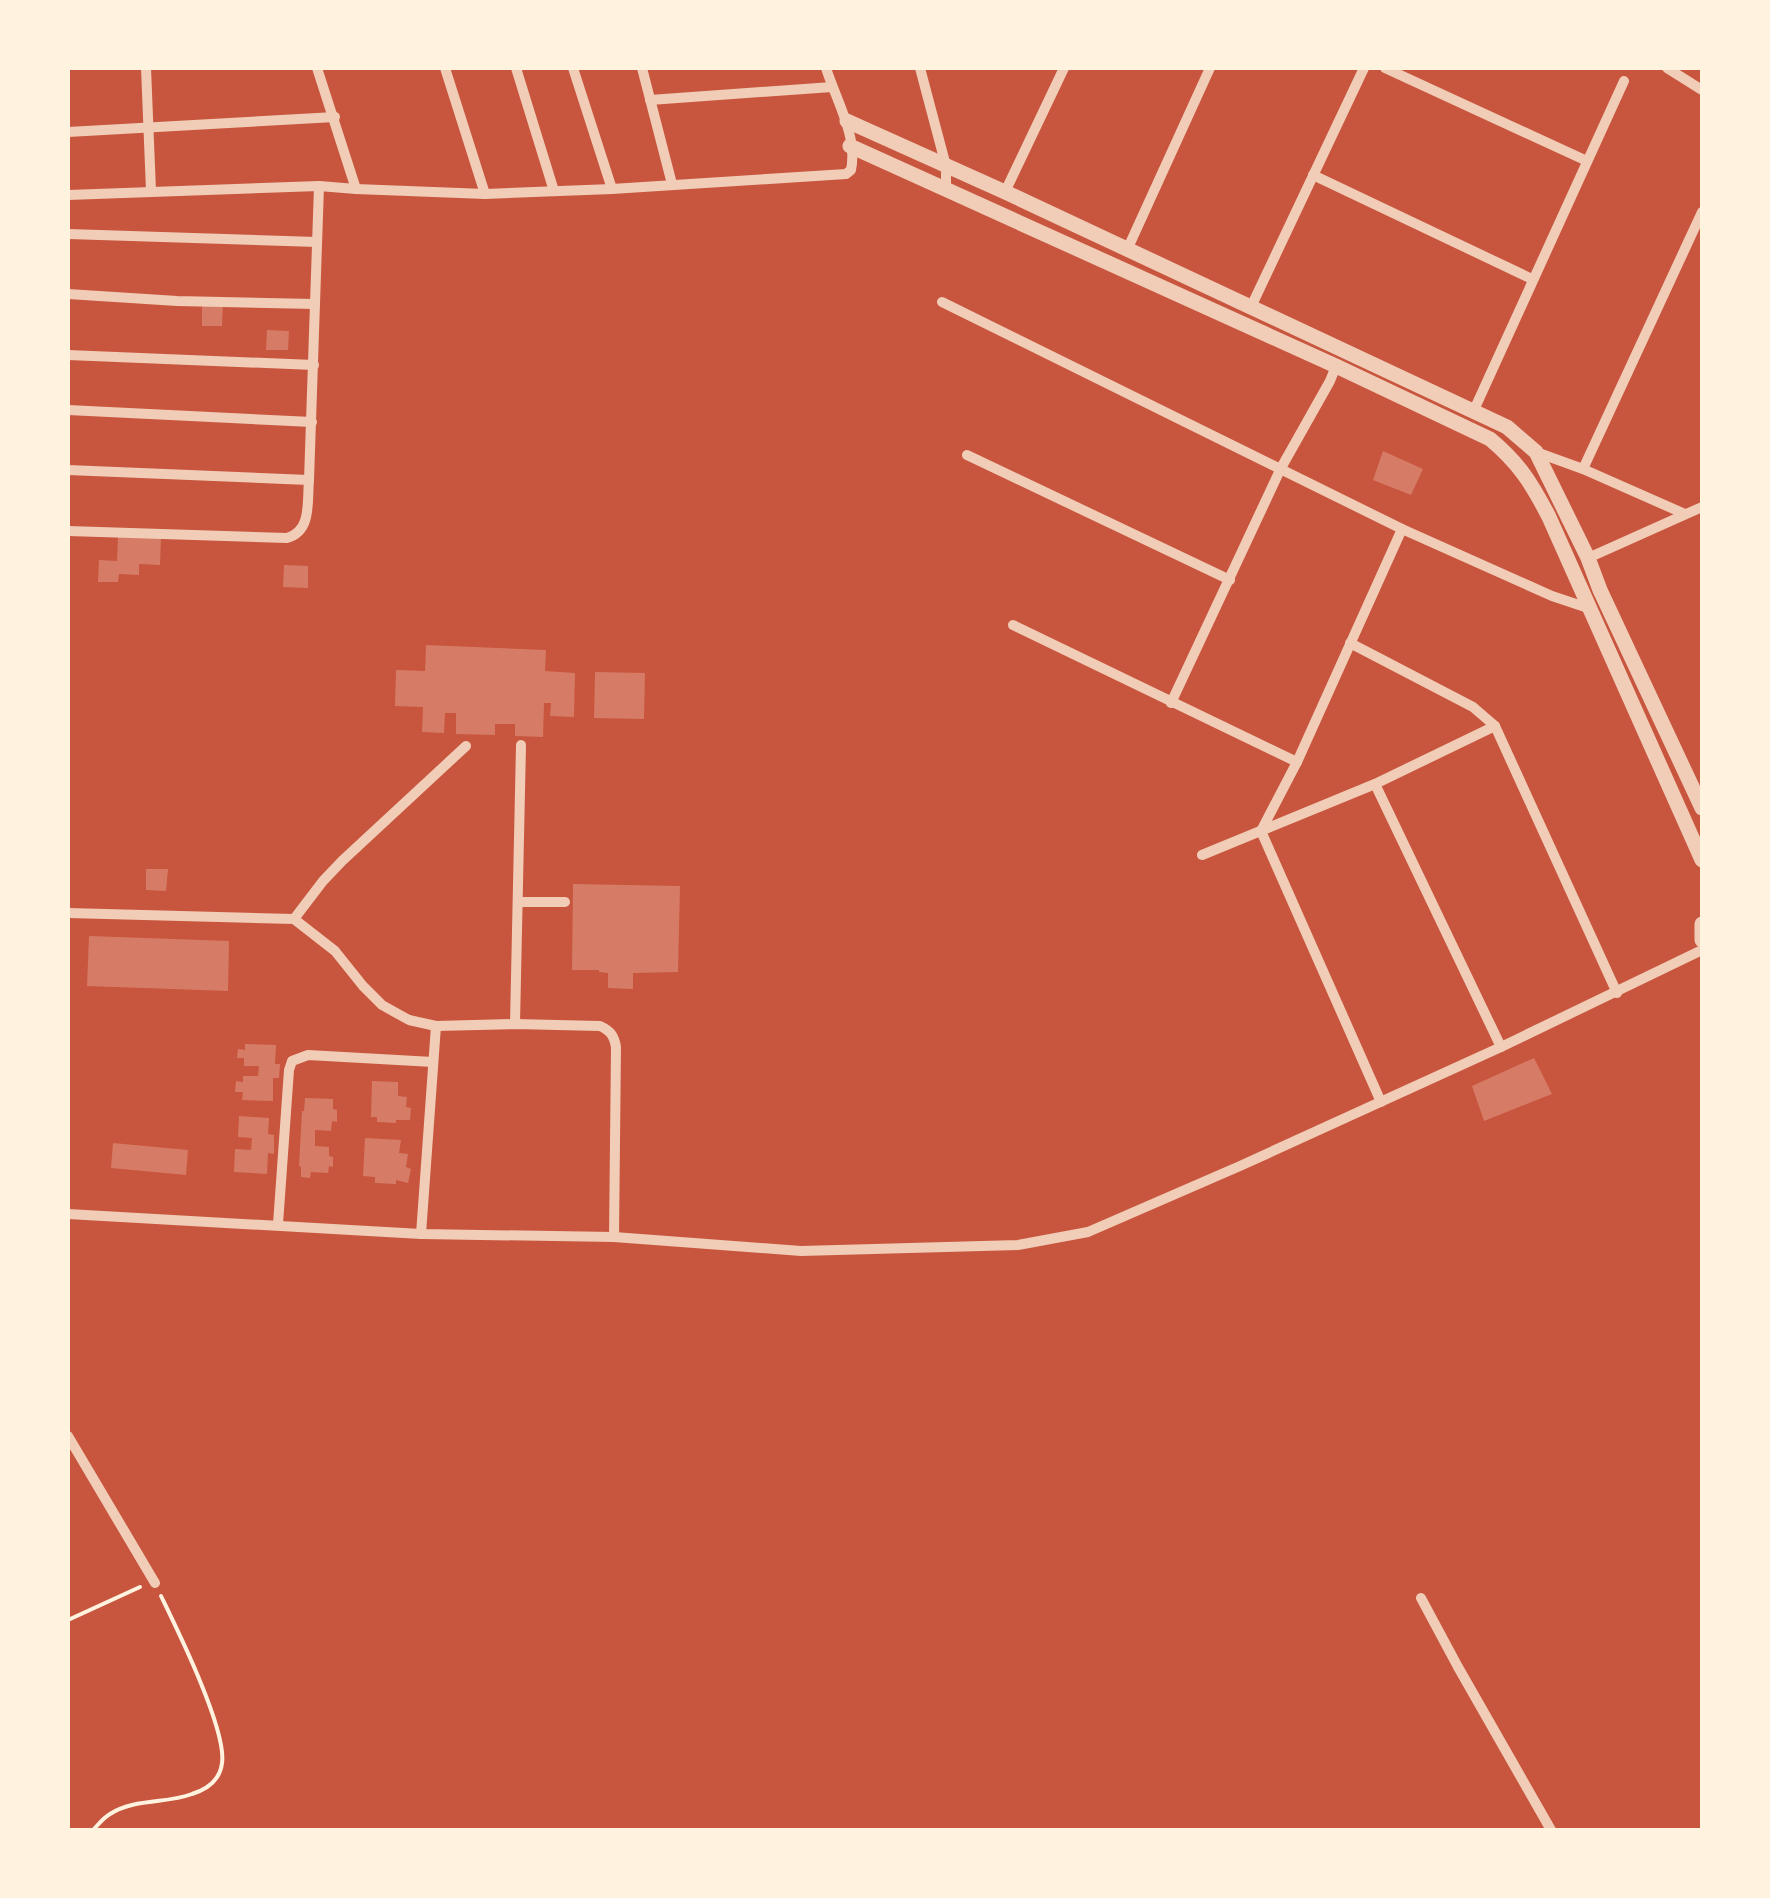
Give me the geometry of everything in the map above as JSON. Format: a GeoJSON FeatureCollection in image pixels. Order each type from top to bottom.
{"type":"FeatureCollection","features":[{"type":"Feature","properties":{"kind":"street"},"geometry":{"type":"LineString","coordinates":[[146,68],[152,191]]}},
{"type":"Feature","properties":{"kind":"street"},"geometry":{"type":"LineString","coordinates":[[317,68],[356,190]]}},
{"type":"Feature","properties":{"kind":"street"},"geometry":{"type":"LineString","coordinates":[[445,68],[484,194]]}},
{"type":"Feature","properties":{"kind":"street"},"geometry":{"type":"LineString","coordinates":[[516,68],[554,191]]}},
{"type":"Feature","properties":{"kind":"street"},"geometry":{"type":"LineString","coordinates":[[573,68],[612,189]]}},
{"type":"Feature","properties":{"kind":"street"},"geometry":{"type":"LineString","coordinates":[[642,68],[672,184]]}},
{"type":"Feature","properties":{"kind":"street"},"geometry":{"type":"LineString","coordinates":[[68,194],[318,186],[484,194],[839,176],[851,170],[853,162],[847,121],[826,68]]}},
{"type":"Feature","properties":{"kind":"street"},"geometry":{"type":"LineString","coordinates":[[920,68],[946,166],[946,190]]}},
{"type":"Feature","properties":{"kind":"street"},"geometry":{"type":"LineString","coordinates":[[1005,192],[1064,68]]}},
{"type":"Feature","properties":{"kind":"street"},"geometry":{"type":"LineString","coordinates":[[1127,250],[1210,68]]}},
{"type":"Feature","properties":{"kind":"street"},"geometry":{"type":"LineString","coordinates":[[1250,308],[1364,68]]}},
{"type":"Feature","properties":{"kind":"street"},"geometry":{"type":"LineString","coordinates":[[1385,68],[1587,162]]}},
{"type":"Feature","properties":{"kind":"street"},"geometry":{"type":"LineString","coordinates":[[1666,68],[1702,90]]}},
{"type":"Feature","properties":{"kind":"street"},"geometry":{"type":"LineString","coordinates":[[1474,410],[1624,82]]}},
{"type":"Feature","properties":{"kind":"street"},"geometry":{"type":"LineString","coordinates":[[650,100],[832,87]]}},
{"type":"Feature","properties":{"kind":"street"},"geometry":{"type":"LineString","coordinates":[[68,132],[335,117]]}},
{"type":"Feature","properties":{"kind":"street"},"geometry":{"type":"LineString","coordinates":[[847,121],[1474,410],[1507,427],[1536,452],[1685,514]]}},
{"type":"Feature","properties":{"kind":"street"},"geometry":{"type":"LineString","coordinates":[[850,146],[1490,439],[1528,476],[1549,517],[1702,860]]}},
{"type":"Feature","properties":{"kind":"street"},"geometry":{"type":"LineString","coordinates":[[1313,175],[1532,279]]}},
{"type":"Feature","properties":{"kind":"street"},"geometry":{"type":"LineString","coordinates":[[68,531],[286,538],[302,530],[306,522],[312,422],[318,186]]}},
{"type":"Feature","properties":{"kind":"street"},"geometry":{"type":"LineString","coordinates":[[1583,469],[1702,212]]}},
{"type":"Feature","properties":{"kind":"street"},"geometry":{"type":"LineString","coordinates":[[68,234],[317,242]]}},
{"type":"Feature","properties":{"kind":"street"},"geometry":{"type":"LineString","coordinates":[[68,294],[315,304]]}},
{"type":"Feature","properties":{"kind":"street"},"geometry":{"type":"LineString","coordinates":[[942,302],[1402,529],[1552,596],[1588,608]]}},
{"type":"Feature","properties":{"kind":"street"},"geometry":{"type":"LineString","coordinates":[[68,354],[314,365]]}},
{"type":"Feature","properties":{"kind":"street"},"geometry":{"type":"LineString","coordinates":[[1171,703],[1281,468],[1336,366]]}},
{"type":"Feature","properties":{"kind":"street"},"geometry":{"type":"LineString","coordinates":[[68,410],[312,422]]}},
{"type":"Feature","properties":{"kind":"street"},"geometry":{"type":"LineString","coordinates":[[1517,465],[1536,452]]}},
{"type":"Feature","properties":{"kind":"street"},"geometry":{"type":"LineString","coordinates":[[1536,452],[1702,808]]}},
{"type":"Feature","properties":{"kind":"street"},"geometry":{"type":"LineString","coordinates":[[967,455],[1230,580]]}},
{"type":"Feature","properties":{"kind":"street"},"geometry":{"type":"LineString","coordinates":[[68,470],[309,480]]}},
{"type":"Feature","properties":{"kind":"street"},"geometry":{"type":"LineString","coordinates":[[1588,558],[1702,507]]}},
{"type":"Feature","properties":{"kind":"street"},"geometry":{"type":"LineString","coordinates":[[1261,831],[1297,762],[1402,529]]}},
{"type":"Feature","properties":{"kind":"street"},"geometry":{"type":"LineString","coordinates":[[1013,625],[1297,762]]}},
{"type":"Feature","properties":{"kind":"street"},"geometry":{"type":"LineString","coordinates":[[1350,643],[1473,707],[1496,726],[1618,993]]}},
{"type":"Feature","properties":{"kind":"street"},"geometry":{"type":"LineString","coordinates":[[1202,855],[1375,784],[1496,726]]}},
{"type":"Feature","properties":{"kind":"street"},"geometry":{"type":"LineString","coordinates":[[515,1024],[520,745]]}},
{"type":"Feature","properties":{"kind":"street"},"geometry":{"type":"LineString","coordinates":[[294,919],[323,881],[466,746]]}},
{"type":"Feature","properties":{"kind":"street"},"geometry":{"type":"LineString","coordinates":[[1375,784],[1501,1047]]}},
{"type":"Feature","properties":{"kind":"street"},"geometry":{"type":"LineString","coordinates":[[1261,831],[1381,1102]]}},
{"type":"Feature","properties":{"kind":"street"},"geometry":{"type":"LineString","coordinates":[[518,902],[565,902]]}},
{"type":"Feature","properties":{"kind":"street"},"geometry":{"type":"LineString","coordinates":[[68,914],[294,919],[334,951],[382,1005],[408,1020],[436,1026],[515,1024],[600,1026],[609,1030],[614,1038],[614,1237]]}},
{"type":"Feature","properties":{"kind":"street"},"geometry":{"type":"LineString","coordinates":[[1702,924],[1702,940]]}},
{"type":"Feature","properties":{"kind":"street"},"geometry":{"type":"LineString","coordinates":[[68,1214],[421,1234],[614,1237],[800,1252],[1018,1245],[1054,1240],[1088,1232],[1381,1102],[1702,950]]}},
{"type":"Feature","properties":{"kind":"street"},"geometry":{"type":"LineString","coordinates":[[421,1234],[436,1026]]}},
{"type":"Feature","properties":{"kind":"street"},"geometry":{"type":"LineString","coordinates":[[278,1224],[292,1061],[308,1054],[433,1062]]}},
{"type":"Feature","properties":{"kind":"street"},"geometry":{"type":"LineString","coordinates":[[68,1436],[154,1583]]}},
{"type":"Feature","properties":{"kind":"street"},"geometry":{"type":"LineString","coordinates":[[1421,1598],[1551,1830]]}},
{"type":"Feature","properties":{"kind":"path"},"geometry":{"type":"LineString","coordinates":[[68,1620],[130,1590],[154,1583],[180,1634],[222,1743],[222,1766],[214,1784],[192,1795],[134,1804],[108,1814],[93,1830]]}},
{"type":"Feature","properties":{"kind":"building"},"geometry":{"type":"Polygon","coordinates":[[[202,304],[223,304],[222,326],[202,326],[202,304]]]}},
{"type":"Feature","properties":{"kind":"building"},"geometry":{"type":"Polygon","coordinates":[[[267,330],[289,331],[288,350],[266,350],[267,330]]]}},
{"type":"Feature","properties":{"kind":"building"},"geometry":{"type":"Polygon","coordinates":[[[1383,451],[1423,469],[1411,495],[1373,480],[1383,451]]]}},
{"type":"Feature","properties":{"kind":"building"},"geometry":{"type":"Polygon","coordinates":[[[118,537],[161,538],[160,565],[139,564],[139,575],[119,574],[118,582],[98,582],[99,560],[117,561],[118,537]]]}},
{"type":"Feature","properties":{"kind":"building"},"geometry":{"type":"Polygon","coordinates":[[[284,565],[308,566],[308,588],[283,587],[284,565]]]}},
{"type":"Feature","properties":{"kind":"building"},"geometry":{"type":"Polygon","coordinates":[[[426,645],[546,650],[545,671],[575,673],[574,717],[550,716],[551,703],[544,703],[543,737],[515,736],[515,724],[495,724],[495,735],[456,734],[456,713],[445,713],[444,733],[422,732],[423,707],[395,706],[396,670],[425,671],[426,645]]]}},
{"type":"Feature","properties":{"kind":"building"},"geometry":{"type":"Polygon","coordinates":[[[595,672],[645,673],[644,719],[594,718],[595,672]]]}},
{"type":"Feature","properties":{"kind":"building"},"geometry":{"type":"Polygon","coordinates":[[[146,869],[168,869],[166,891],[146,890],[146,869]]]}},
{"type":"Feature","properties":{"kind":"building"},"geometry":{"type":"Polygon","coordinates":[[[573,884],[680,886],[678,972],[633,973],[633,989],[608,988],[608,973],[599,970],[572,970],[573,884]]]}},
{"type":"Feature","properties":{"kind":"building"},"geometry":{"type":"Polygon","coordinates":[[[89,936],[229,941],[228,991],[87,986],[89,936]]]}},
{"type":"Feature","properties":{"kind":"building"},"geometry":{"type":"Polygon","coordinates":[[[245,1044],[276,1045],[275,1064],[280,1064],[279,1078],[273,1078],[273,1101],[242,1100],[243,1092],[235,1092],[236,1081],[243,1082],[243,1076],[258,1076],[259,1066],[244,1066],[244,1058],[237,1058],[238,1049],[245,1050],[245,1044]]]}},
{"type":"Feature","properties":{"kind":"building"},"geometry":{"type":"Polygon","coordinates":[[[1534,1058],[1552,1094],[1484,1121],[1472,1086],[1534,1058]]]}},
{"type":"Feature","properties":{"kind":"building"},"geometry":{"type":"Polygon","coordinates":[[[372,1081],[398,1082],[398,1096],[407,1097],[406,1107],[411,1108],[410,1120],[377,1122],[377,1117],[371,1117],[372,1081]]]}},
{"type":"Feature","properties":{"kind":"building"},"geometry":{"type":"Polygon","coordinates":[[[305,1098],[333,1099],[333,1109],[337,1110],[337,1122],[332,1121],[331,1131],[315,1130],[315,1146],[329,1147],[333,1167],[329,1166],[328,1173],[311,1172],[310,1178],[301,1177],[299,1166],[305,1098]]]}},
{"type":"Feature","properties":{"kind":"building"},"geometry":{"type":"Polygon","coordinates":[[[239,1116],[269,1118],[268,1134],[274,1135],[274,1154],[268,1153],[267,1174],[234,1172],[235,1149],[251,1150],[252,1138],[238,1137],[239,1116]]]}},
{"type":"Feature","properties":{"kind":"building"},"geometry":{"type":"Polygon","coordinates":[[[365,1138],[401,1140],[399,1153],[408,1154],[406,1167],[411,1169],[408,1183],[375,1183],[375,1177],[363,1176],[365,1138]]]}},
{"type":"Feature","properties":{"kind":"building"},"geometry":{"type":"Polygon","coordinates":[[[113,1143],[188,1150],[186,1175],[111,1168],[113,1143]]]}}]}
